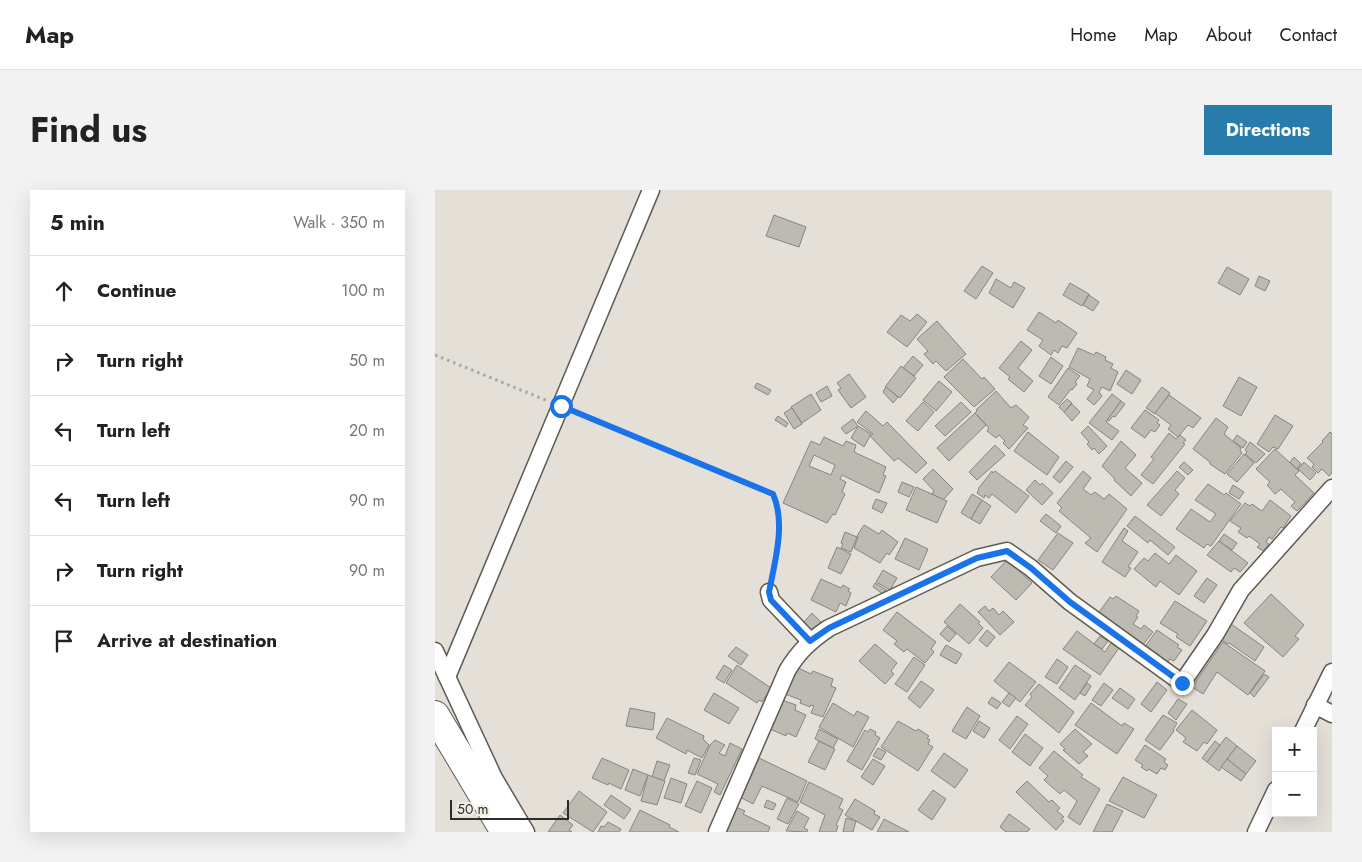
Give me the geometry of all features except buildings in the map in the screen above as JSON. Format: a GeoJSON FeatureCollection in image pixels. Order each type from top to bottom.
{"type":"FeatureCollection","features":[{"type":"Feature","properties":{"kind":"highway"},"geometry":{"type":"LineString","coordinates":[[435,715],[505,832]]}},
{"type":"Feature","properties":{"kind":"street"},"geometry":{"type":"LineString","coordinates":[[447,677],[651,190]]}},
{"type":"Feature","properties":{"kind":"street"},"geometry":{"type":"LineString","coordinates":[[717,832],[787,671],[796,656],[810,641],[837,624],[977,558],[1007,551],[1031,568],[1070,602],[1182,683],[1215,635],[1241,590],[1332,488]]}},
{"type":"Feature","properties":{"kind":"street"},"geometry":{"type":"LineString","coordinates":[[769,592],[771,600],[810,641]]}},
{"type":"Feature","properties":{"kind":"street"},"geometry":{"type":"LineString","coordinates":[[435,650],[493,778],[526,832]]}},
{"type":"Feature","properties":{"kind":"street"},"geometry":{"type":"LineString","coordinates":[[1305,727],[1332,672]]}},
{"type":"Feature","properties":{"kind":"street"},"geometry":{"type":"LineString","coordinates":[[1315,705],[1332,714]]}},
{"type":"Feature","properties":{"kind":"street"},"geometry":{"type":"LineString","coordinates":[[1256,832],[1272,798]]}},
{"type":"Feature","properties":{"kind":"path"},"geometry":{"type":"LineString","coordinates":[[435,355],[773,494],[777,504],[779,534],[769,592]]}},
{"type":"Feature","properties":{"kind":"route"},"geometry":{"type":"LineString","coordinates":[[561,406],[773,494],[777,504],[779,534],[769,592],[771,600],[810,641],[829,628],[977,558],[1007,551],[1031,568],[1070,602],[1182,683]]}}]}
